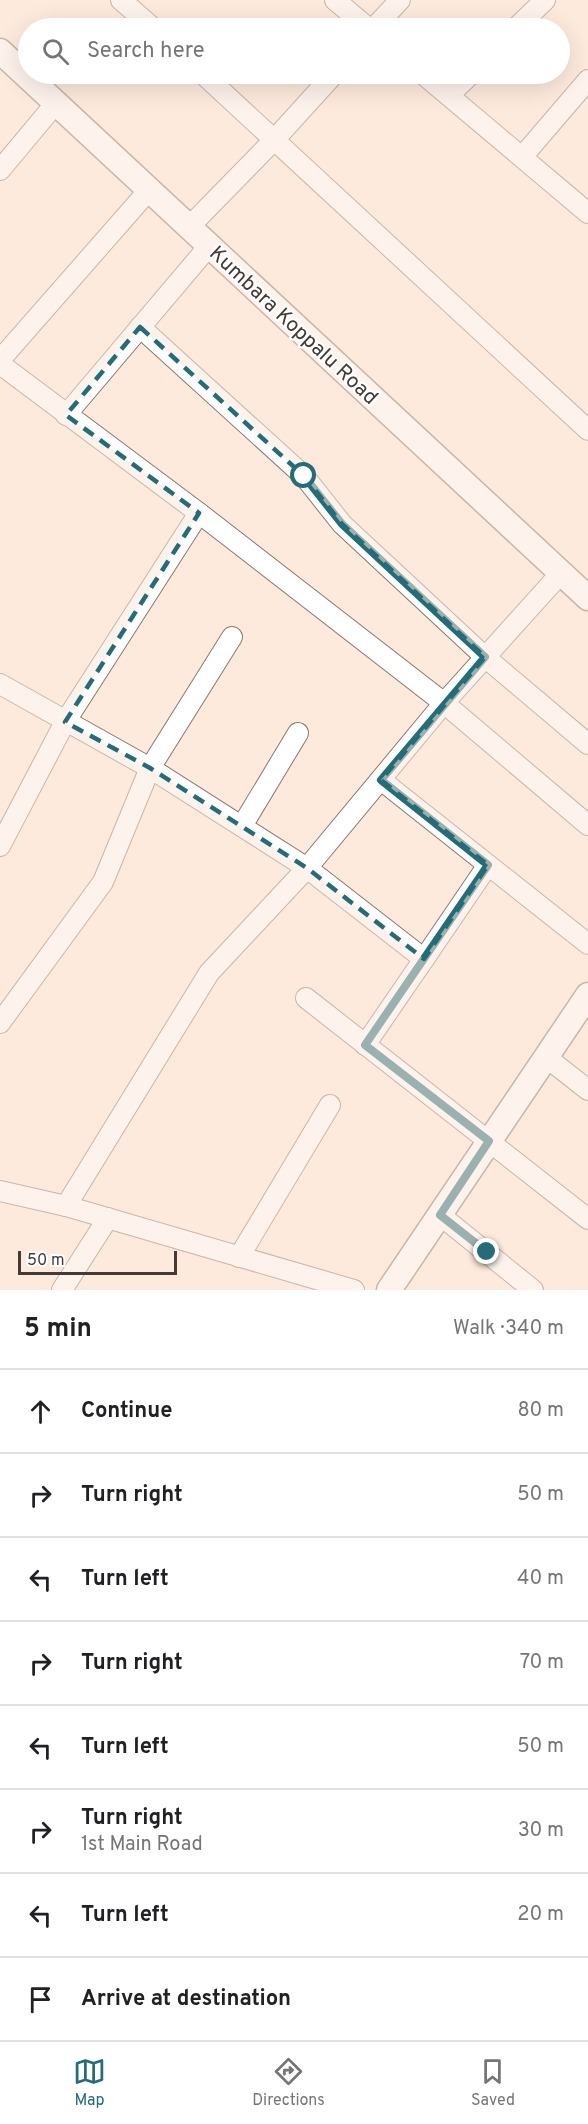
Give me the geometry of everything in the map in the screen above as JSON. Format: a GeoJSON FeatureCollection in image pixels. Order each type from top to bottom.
{"type":"FeatureCollection","features":[{"type":"Feature","properties":{"kind":"street"},"geometry":{"type":"LineString","coordinates":[[121,0],[142,18]]}},
{"type":"Feature","properties":{"kind":"street"},"geometry":{"type":"LineString","coordinates":[[335,0],[356,18]]}},
{"type":"Feature","properties":{"kind":"street"},"geometry":{"type":"LineString","coordinates":[[383,18],[400,0]]}},
{"type":"Feature","properties":{"kind":"street"},"geometry":{"type":"LineString","coordinates":[[526,18],[545,0]]}},
{"type":"Feature","properties":{"kind":"street","name":"Kumbara Koppalu Road"},"geometry":{"type":"LineString","coordinates":[[0,51],[18,68]]}},
{"type":"Feature","properties":{"kind":"street"},"geometry":{"type":"LineString","coordinates":[[522,157],[588,80]]}},
{"type":"Feature","properties":{"kind":"street","name":"Kumbara Koppalu Road"},"geometry":{"type":"LineString","coordinates":[[36,84],[588,598]]}},
{"type":"Feature","properties":{"kind":"street"},"geometry":{"type":"LineString","coordinates":[[214,84],[588,430]]}},
{"type":"Feature","properties":{"kind":"street"},"geometry":{"type":"LineString","coordinates":[[189,227],[325,84]]}},
{"type":"Feature","properties":{"kind":"street"},"geometry":{"type":"LineString","coordinates":[[435,84],[588,213]]}},
{"type":"Feature","properties":{"kind":"street"},"geometry":{"type":"LineString","coordinates":[[449,95],[461,84]]}},
{"type":"Feature","properties":{"kind":"street"},"geometry":{"type":"LineString","coordinates":[[0,170],[56,103]]}},
{"type":"Feature","properties":{"kind":"street"},"geometry":{"type":"LineString","coordinates":[[0,360],[149,190]]}},
{"type":"Feature","properties":{"kind":"street"},"geometry":{"type":"LineString","coordinates":[[66,415],[209,246]]}},
{"type":"Feature","properties":{"kind":"street"},"geometry":{"type":"LineString","coordinates":[[140,327],[304,476],[342,524],[485,657],[588,744]]}},
{"type":"Feature","properties":{"kind":"street"},"geometry":{"type":"LineString","coordinates":[[0,364],[199,513],[444,703],[588,825]]}},
{"type":"Feature","properties":{"kind":"street"},"geometry":{"type":"LineString","coordinates":[[0,846],[65,722],[199,513]]}},
{"type":"Feature","properties":{"kind":"street"},"geometry":{"type":"LineString","coordinates":[[66,1206],[209,973],[307,867],[444,703],[561,573]]}},
{"type":"Feature","properties":{"kind":"street"},"geometry":{"type":"LineString","coordinates":[[0,1023],[103,882],[150,768],[232,637]]}},
{"type":"Feature","properties":{"kind":"street"},"geometry":{"type":"LineString","coordinates":[[0,684],[150,768],[307,867],[424,959]]}},
{"type":"Feature","properties":{"kind":"street"},"geometry":{"type":"LineString","coordinates":[[242,826],[298,733]]}},
{"type":"Feature","properties":{"kind":"street"},"geometry":{"type":"LineString","coordinates":[[381,780],[588,944]]}},
{"type":"Feature","properties":{"kind":"street"},"geometry":{"type":"LineString","coordinates":[[365,1045],[488,865]]}},
{"type":"Feature","properties":{"kind":"street"},"geometry":{"type":"LineString","coordinates":[[389,1290],[588,995]]}},
{"type":"Feature","properties":{"kind":"street"},"geometry":{"type":"LineString","coordinates":[[306,998],[588,1219]]}},
{"type":"Feature","properties":{"kind":"street"},"geometry":{"type":"LineString","coordinates":[[546,1057],[588,1090]]}},
{"type":"Feature","properties":{"kind":"street"},"geometry":{"type":"LineString","coordinates":[[239,1257],[330,1105]]}},
{"type":"Feature","properties":{"kind":"street"},"geometry":{"type":"LineString","coordinates":[[0,1191],[66,1206],[354,1290]]}},
{"type":"Feature","properties":{"kind":"street"},"geometry":{"type":"LineString","coordinates":[[440,1215],[533,1290]]}},
{"type":"Feature","properties":{"kind":"street"},"geometry":{"type":"LineString","coordinates":[[62,1290],[108,1218]]}},
{"type":"Feature","properties":{"kind":"highlighted area"},"geometry":{"type":"Polygon","coordinates":[[[140,327],[304,476],[342,524],[485,657],[381,780],[488,865],[424,959],[307,868],[150,768],[65,722],[199,513],[66,415],[140,327]]]}},
{"type":"Feature","properties":{"kind":"route"},"geometry":{"type":"LineString","coordinates":[[304,476],[342,524],[485,657],[381,780],[488,865],[365,1045],[489,1141],[440,1215],[487,1252]]}}]}
